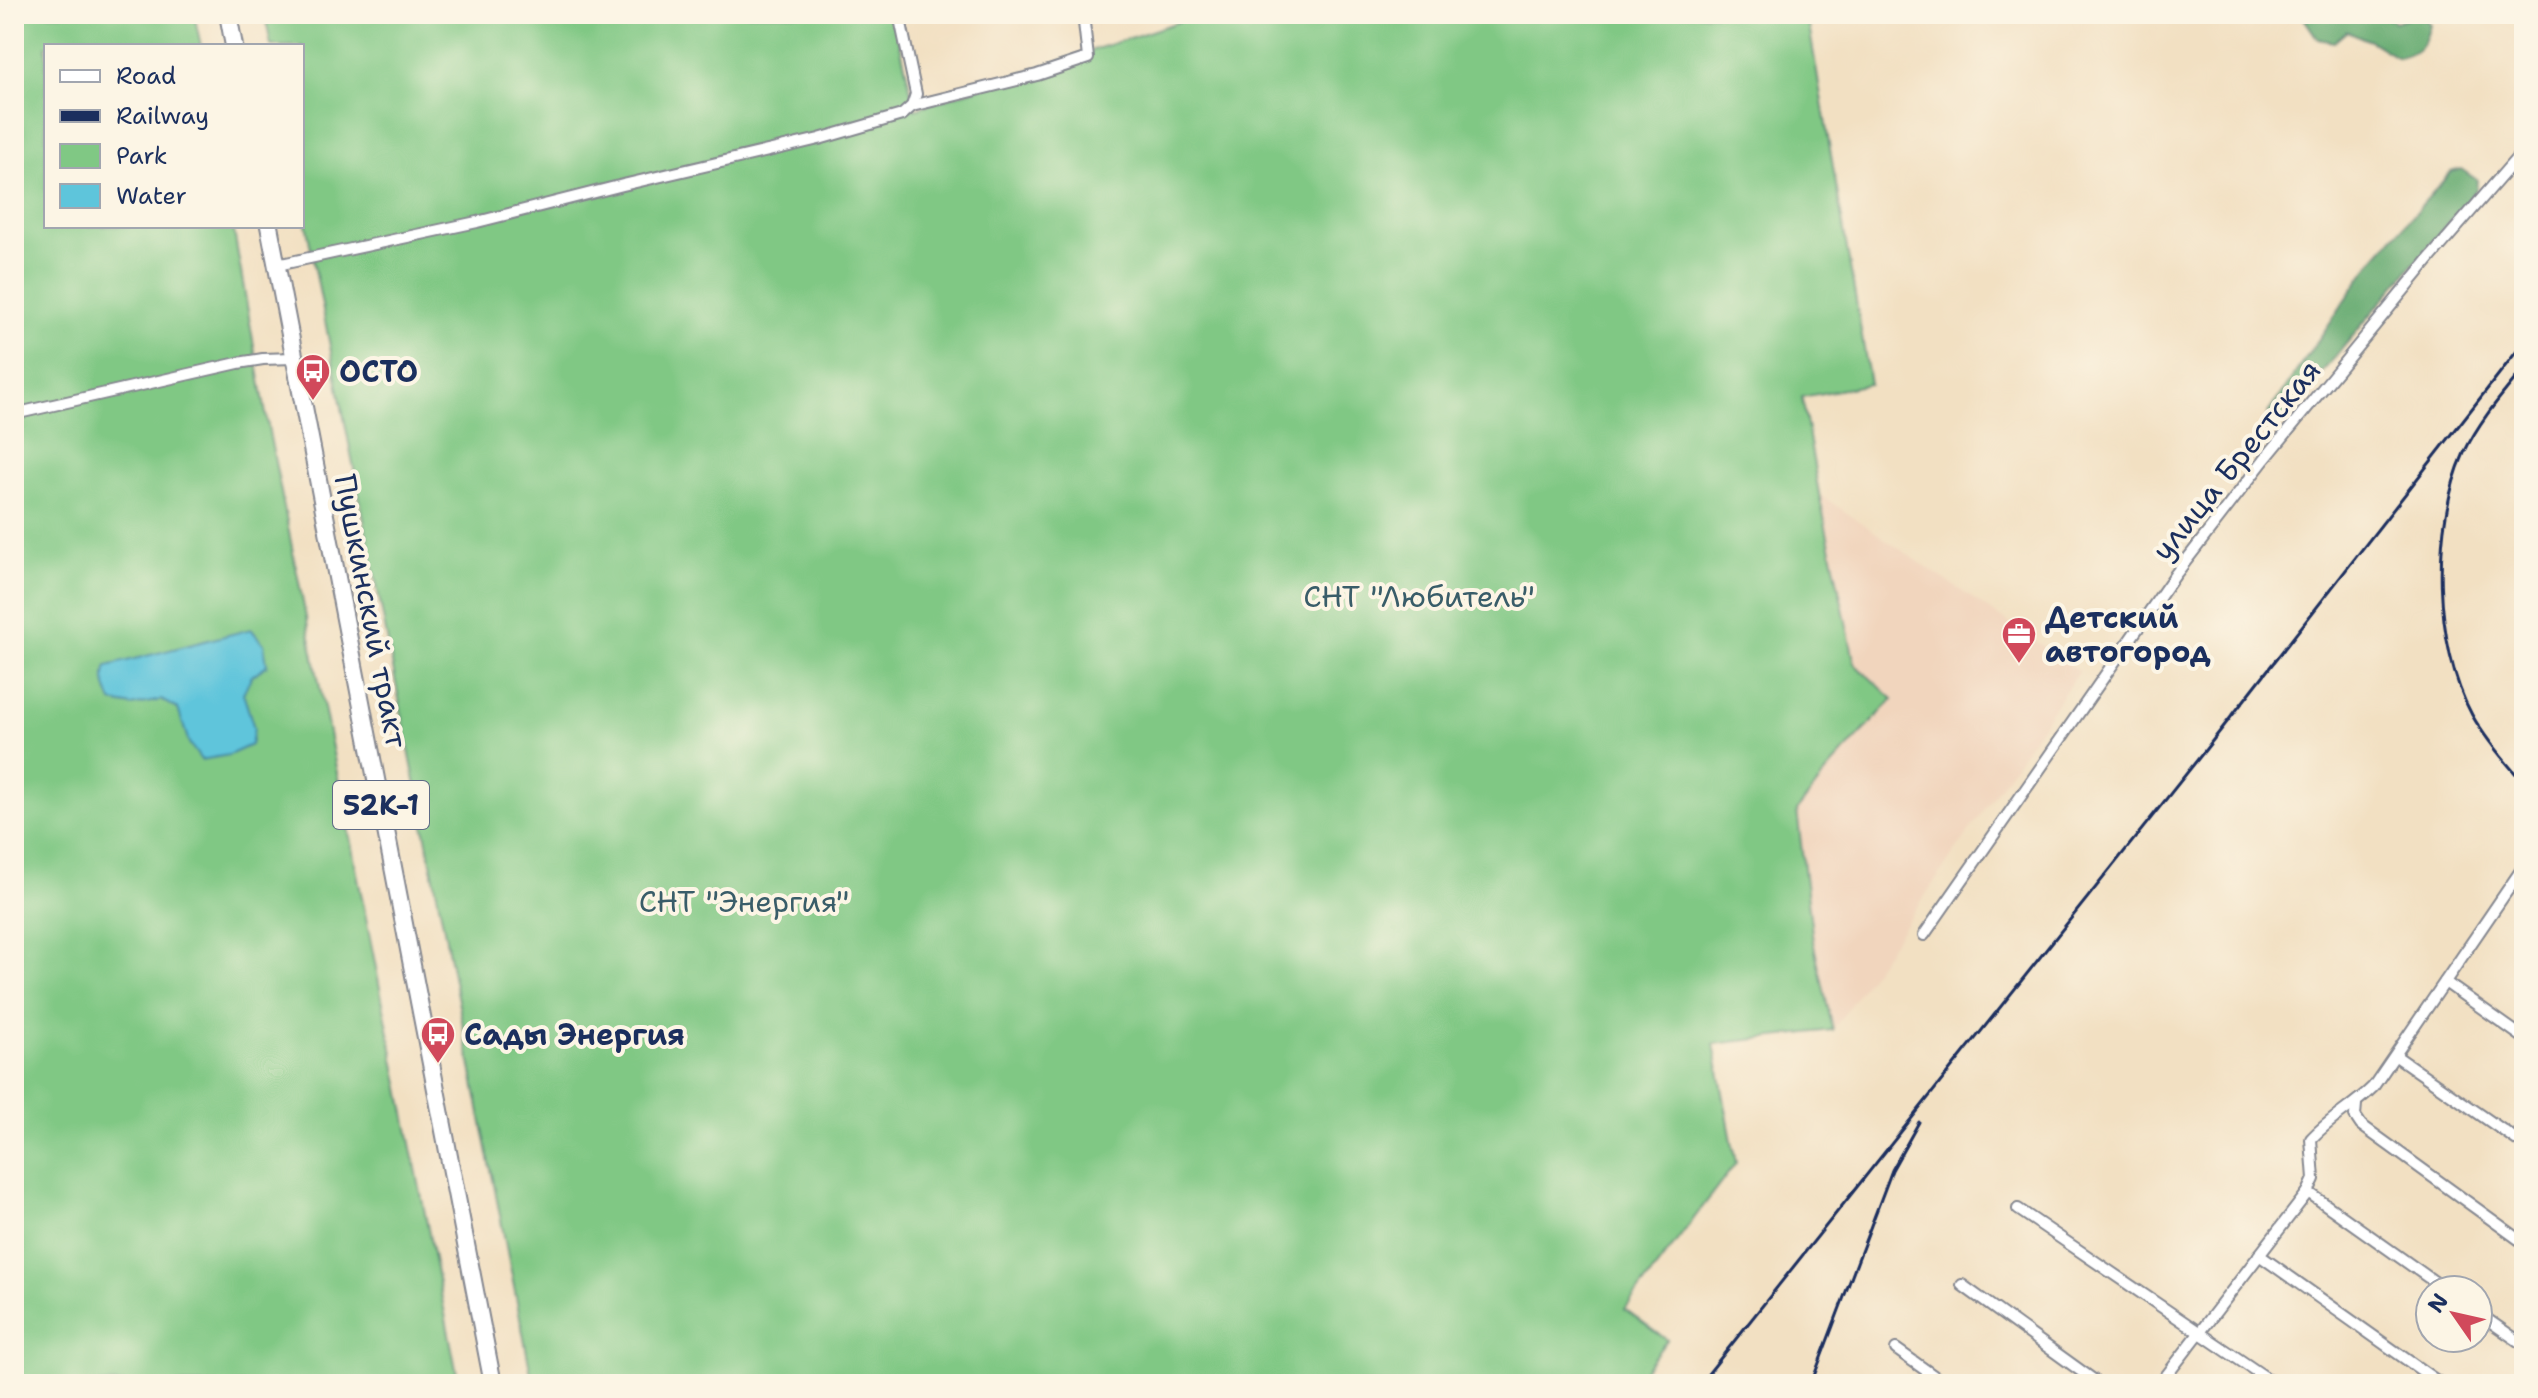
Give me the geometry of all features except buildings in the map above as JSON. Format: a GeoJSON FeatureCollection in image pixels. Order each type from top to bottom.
{"type":"FeatureCollection","features":[{"type":"Feature","properties":{"kind":"main road"},"geometry":{"type":"LineString","coordinates":[[228,14],[234,44]]}},
{"type":"Feature","properties":{"kind":"main road","name":"Пушкинский тракт"},"geometry":{"type":"LineString","coordinates":[[269,228],[493,1384]]}},
{"type":"Feature","properties":{"kind":"street"},"geometry":{"type":"LineString","coordinates":[[899,14],[916,94],[912,106]]}},
{"type":"Feature","properties":{"kind":"street"},"geometry":{"type":"LineString","coordinates":[[277,265],[490,219],[819,139],[890,120],[912,106],[1037,75],[1088,58],[1083,14]]}},
{"type":"Feature","properties":{"kind":"street","name":"улица Брестская"},"geometry":{"type":"LineString","coordinates":[[1924,935],[2175,575],[2274,448],[2431,257],[2524,150]]}},
{"type":"Feature","properties":{"kind":"street"},"geometry":{"type":"LineString","coordinates":[[14,414],[238,363],[293,358]]}},
{"type":"Feature","properties":{"kind":"street"},"geometry":{"type":"LineString","coordinates":[[2160,1384],[2308,1192],[2314,1179],[2311,1139],[2373,1087],[2524,866]]}},
{"type":"Feature","properties":{"kind":"street"},"geometry":{"type":"LineString","coordinates":[[2445,982],[2524,1038]]}},
{"type":"Feature","properties":{"kind":"street"},"geometry":{"type":"LineString","coordinates":[[2396,1056],[2524,1145]]}},
{"type":"Feature","properties":{"kind":"street"},"geometry":{"type":"LineString","coordinates":[[2356,1104],[2355,1116],[2361,1125],[2524,1243]]}},
{"type":"Feature","properties":{"kind":"street"},"geometry":{"type":"LineString","coordinates":[[2308,1192],[2423,1274]]}},
{"type":"Feature","properties":{"kind":"street"},"geometry":{"type":"LineString","coordinates":[[2018,1209],[2275,1384]]}},
{"type":"Feature","properties":{"kind":"street"},"geometry":{"type":"LineString","coordinates":[[2259,1255],[2441,1384]]}},
{"type":"Feature","properties":{"kind":"street"},"geometry":{"type":"LineString","coordinates":[[1962,1285],[2099,1384]]}},
{"type":"Feature","properties":{"kind":"street"},"geometry":{"type":"LineString","coordinates":[[2494,1324],[2524,1345]]}},
{"type":"Feature","properties":{"kind":"street"},"geometry":{"type":"LineString","coordinates":[[1896,1349],[1945,1384]]}},
{"type":"Feature","properties":{"kind":"shaded area"},"geometry":{"type":"Polygon","coordinates":[[[1819,494],[2079,671],[1833,1030],[1813,941],[1797,811],[1833,764],[1892,699],[1854,660],[1819,494]]]}},
{"type":"Feature","properties":{"kind":"green space"},"geometry":{"type":"Polygon","coordinates":[[[14,14],[194,14],[201,44],[44,44],[44,228],[233,228],[270,437],[459,1384],[14,1384],[14,14]]]}},
{"type":"Feature","properties":{"kind":"green space","name":"СНТ \"Любитель\""},"geometry":{"type":"Polygon","coordinates":[[[265,14],[893,14],[915,109],[1202,14],[1807,14],[1870,384],[1802,397],[1854,660],[1893,699],[1833,764],[1797,811],[1813,941],[1833,1030],[1714,1044],[1736,1163],[1625,1309],[1667,1340],[1633,1384],[533,1384],[304,213],[304,44],[271,44],[265,14]]]}},
{"type":"Feature","properties":{"kind":"green space"},"geometry":{"type":"Polygon","coordinates":[[[2301,14],[2384,14],[2394,22],[2420,14],[2430,24],[2420,47],[2412,54],[2398,58],[2347,31],[2334,42],[2318,39],[2301,14]]]}},
{"type":"Feature","properties":{"kind":"green space"},"geometry":{"type":"Polygon","coordinates":[[[2461,169],[2477,180],[2476,190],[2280,422],[2269,425],[2268,413],[2373,260],[2451,172],[2461,169]]]}},
{"type":"Feature","properties":{"kind":"water"},"geometry":{"type":"Polygon","coordinates":[[[251,629],[264,644],[267,665],[252,676],[243,693],[254,728],[251,745],[229,755],[201,760],[189,743],[178,709],[161,700],[132,706],[112,702],[105,680],[107,666],[251,629]]]}},
{"type":"Feature","properties":{"kind":"railway"},"geometry":{"type":"LineString","coordinates":[[1700,1384],[2206,749],[2524,342]]}},
{"type":"Feature","properties":{"kind":"railway"},"geometry":{"type":"LineString","coordinates":[[2524,368],[2484,419],[2464,453],[2453,482],[2446,515],[2441,585],[2444,621],[2459,687],[2483,733],[2524,783]]}},
{"type":"Feature","properties":{"kind":"railway"},"geometry":{"type":"LineString","coordinates":[[1811,1384],[1892,1170],[1919,1122]]}},
{"type":"Feature","properties":{"kind":"place","name":"ОСТО"},"geometry":{"type":"Point","coordinates":[313,402]}},
{"type":"Feature","properties":{"kind":"place","name":"Детский автогород"},"geometry":{"type":"Point","coordinates":[2019,665]}},
{"type":"Feature","properties":{"kind":"place","name":"Сады Энергия"},"geometry":{"type":"Point","coordinates":[438,1065]}},
{"type":"Feature","properties":{"kind":"park label","name":"СНТ \"Энергия\""},"geometry":{"type":"Point","coordinates":[744,901]}}]}
